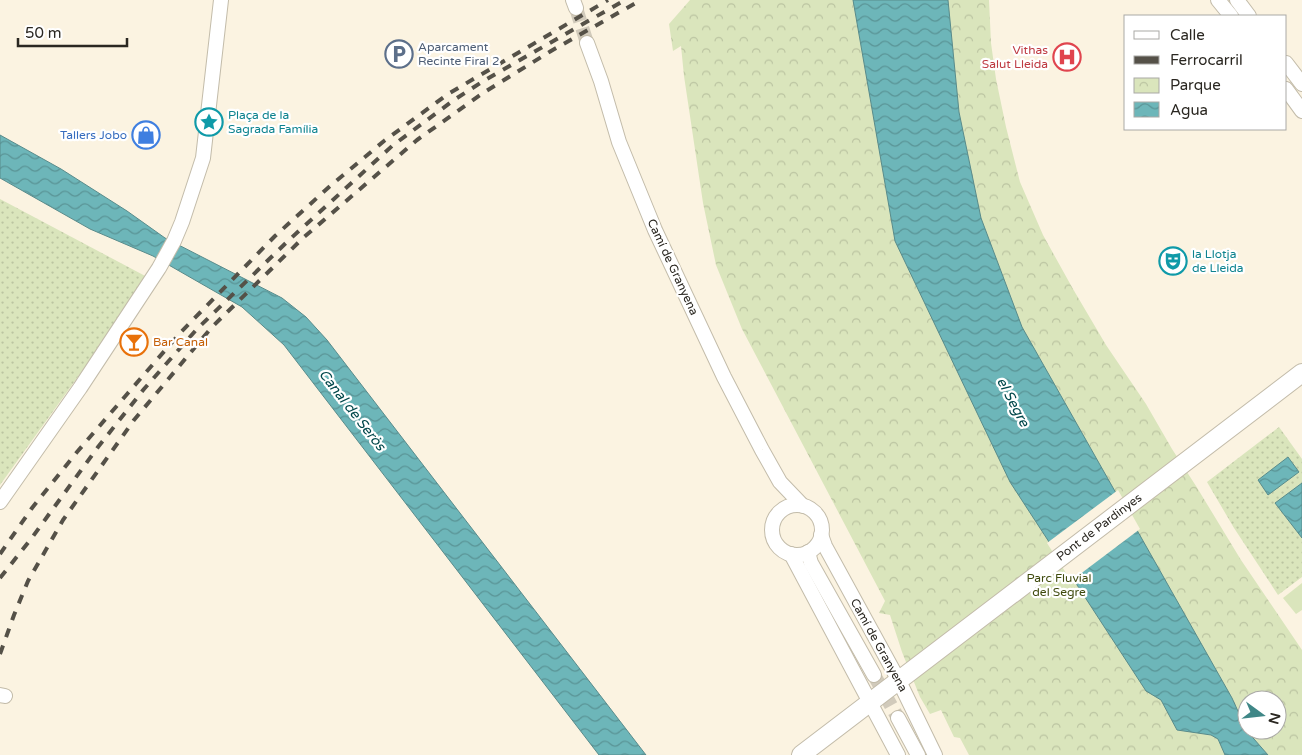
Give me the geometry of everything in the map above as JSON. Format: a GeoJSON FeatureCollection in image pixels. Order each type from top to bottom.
{"type":"FeatureCollection","features":[{"type":"Feature","properties":{"kind":"main road","name":"Pont de Pardinyes"},"geometry":{"type":"LineString","coordinates":[[801,755],[1302,373]]}},
{"type":"Feature","properties":{"kind":"street"},"geometry":{"type":"LineString","coordinates":[[0,502],[80,388],[159,268],[174,241],[203,158],[221,0]]}},
{"type":"Feature","properties":{"kind":"street"},"geometry":{"type":"LineString","coordinates":[[1218,0],[1230,15]]}},
{"type":"Feature","properties":{"kind":"street"},"geometry":{"type":"LineString","coordinates":[[1237,0],[1248,15]]}},
{"type":"Feature","properties":{"kind":"street","name":"Camí de Granyena"},"geometry":{"type":"LineString","coordinates":[[587,43],[601,81],[619,142],[655,230],[724,377],[780,482],[804,506]]}},
{"type":"Feature","properties":{"kind":"street"},"geometry":{"type":"LineString","coordinates":[[1287,64],[1302,84]]}},
{"type":"Feature","properties":{"kind":"street"},"geometry":{"type":"LineString","coordinates":[[1287,90],[1302,111]]}},
{"type":"Feature","properties":{"kind":"street"},"geometry":{"type":"LineString","coordinates":[[778,514],[780,482]]}},
{"type":"Feature","properties":{"kind":"street"},"geometry":{"type":"LineString","coordinates":[[797,505],[804,506],[816,514],[820,520],[821,536],[814,548],[808,552],[796,555],[791,554],[778,546],[772,534],[772,526],[774,520],[783,509],[797,505]]}},
{"type":"Feature","properties":{"kind":"street","name":"Camí de Granyena"},"geometry":{"type":"LineString","coordinates":[[821,536],[825,546],[903,677],[935,755]]}},
{"type":"Feature","properties":{"kind":"street","name":"Camí de Granyena"},"geometry":{"type":"LineString","coordinates":[[808,552],[811,563],[874,675]]}},
{"type":"Feature","properties":{"kind":"street"},"geometry":{"type":"LineString","coordinates":[[791,554],[898,755]]}},
{"type":"Feature","properties":{"kind":"street"},"geometry":{"type":"LineString","coordinates":[[898,718],[918,755]]}},
{"type":"Feature","properties":{"kind":"green space","name":"Parc Fluvial del Segre"},"geometry":{"type":"Polygon","coordinates":[[[690,0],[989,0],[991,43],[996,79],[1020,182],[1043,235],[1106,345],[1146,404],[1241,560],[1302,650],[1302,755],[969,755],[960,738],[954,737],[941,710],[930,714],[920,697],[890,615],[879,613],[885,601],[742,329],[716,265],[703,203],[681,46],[673,51],[669,24],[690,0]]]}},
{"type":"Feature","properties":{"kind":"green space"},"geometry":{"type":"Polygon","coordinates":[[[0,199],[149,278],[0,485],[0,199]]]}},
{"type":"Feature","properties":{"kind":"green space"},"geometry":{"type":"Polygon","coordinates":[[[1279,427],[1302,459],[1302,577],[1278,595],[1234,528],[1207,482],[1279,427]]]}},
{"type":"Feature","properties":{"kind":"green space"},"geometry":{"type":"Polygon","coordinates":[[[1302,583],[1302,610],[1296,614],[1283,598],[1302,583]]]}},
{"type":"Feature","properties":{"kind":"water","name":"el Segre"},"geometry":{"type":"Polygon","coordinates":[[[853,0],[948,0],[959,112],[981,218],[1022,327],[1232,698],[1237,709],[1237,740],[1255,740],[1268,755],[1225,755],[1218,739],[1211,735],[1177,730],[1161,700],[1146,691],[1010,482],[895,241],[853,0]]]}},
{"type":"Feature","properties":{"kind":"water","name":"Canal de Seròs"},"geometry":{"type":"Polygon","coordinates":[[[0,135],[61,169],[165,238],[282,298],[306,317],[327,340],[646,755],[599,755],[284,345],[242,307],[153,256],[90,229],[0,178],[0,135]]]}},
{"type":"Feature","properties":{"kind":"water"},"geometry":{"type":"Polygon","coordinates":[[[1288,457],[1299,472],[1268,495],[1258,480],[1288,457]]]}},
{"type":"Feature","properties":{"kind":"water"},"geometry":{"type":"Polygon","coordinates":[[[1302,483],[1302,538],[1275,503],[1302,483]]]}},
{"type":"Feature","properties":{"kind":"pier"},"geometry":{"type":"Polygon","coordinates":[[[1118,490],[1140,529],[1071,581],[1047,543],[1118,490]]]}},
{"type":"Feature","properties":{"kind":"tunnel"},"geometry":{"type":"LineString","coordinates":[[576,8],[587,43]]}},
{"type":"Feature","properties":{"kind":"tunnel"},"geometry":{"type":"LineString","coordinates":[[874,675],[898,718]]}},
{"type":"Feature","properties":{"kind":"railway"},"geometry":{"type":"LineString","coordinates":[[0,554],[32,508],[128,393],[181,332],[275,236],[384,141],[448,94],[608,0]]}},
{"type":"Feature","properties":{"kind":"railway"},"geometry":{"type":"LineString","coordinates":[[0,578],[144,389],[197,329],[289,240],[392,146],[454,100],[485,80],[625,0]]}},
{"type":"Feature","properties":{"kind":"railway"},"geometry":{"type":"LineString","coordinates":[[0,654],[28,581],[63,520],[134,420],[212,327],[303,238],[417,140],[483,93],[551,51],[641,0]]}},
{"type":"Feature","properties":{"kind":"place","name":"Aparcament Recinte Firal 2"},"geometry":{"type":"Point","coordinates":[399,54]}},
{"type":"Feature","properties":{"kind":"place","name":"Vithas Salut Lleida"},"geometry":{"type":"Point","coordinates":[1067,57]}},
{"type":"Feature","properties":{"kind":"place","name":"Plaça de la Sagrada Família"},"geometry":{"type":"Point","coordinates":[209,122]}},
{"type":"Feature","properties":{"kind":"place","name":"Tallers Jobo"},"geometry":{"type":"Point","coordinates":[146,135]}},
{"type":"Feature","properties":{"kind":"place","name":"la Llotja de Lleida"},"geometry":{"type":"Point","coordinates":[1173,261]}},
{"type":"Feature","properties":{"kind":"place","name":"Bar Canal"},"geometry":{"type":"Point","coordinates":[134,342]}}]}
